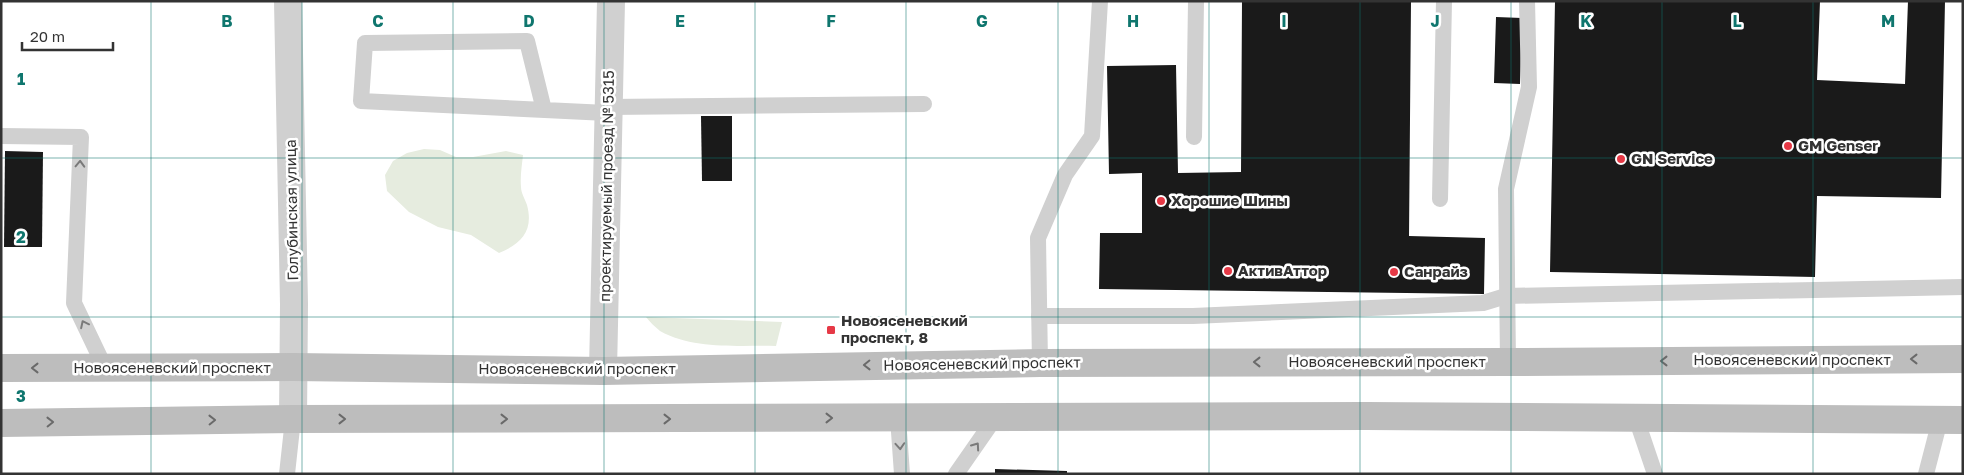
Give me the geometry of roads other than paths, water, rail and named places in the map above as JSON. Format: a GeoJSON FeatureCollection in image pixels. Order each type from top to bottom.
{"type":"FeatureCollection","features":[{"type":"Feature","properties":{"kind":"main road","name":"Новоясеневский проспект"},"geometry":{"type":"LineString","coordinates":[[1,368],[293,367],[603,371],[1040,363],[1963,359]]}},
{"type":"Feature","properties":{"kind":"main road"},"geometry":{"type":"LineString","coordinates":[[1,423],[293,419],[1375,416],[1952,420]]}},
{"type":"Feature","properties":{"kind":"street","name":"Голубинская улица"},"geometry":{"type":"LineString","coordinates":[[288,1],[294,295],[293,419]]}},
{"type":"Feature","properties":{"kind":"street","name":"проектируемый проезд № 5315"},"geometry":{"type":"LineString","coordinates":[[603,371],[607,110],[611,1]]}},
{"type":"Feature","properties":{"kind":"lane"},"geometry":{"type":"LineString","coordinates":[[1040,363],[1038,238],[1065,175],[1092,136],[1100,1]]}},
{"type":"Feature","properties":{"kind":"lane"},"geometry":{"type":"LineString","coordinates":[[1194,137],[1196,1]]}},
{"type":"Feature","properties":{"kind":"lane"},"geometry":{"type":"LineString","coordinates":[[1440,199],[1444,1]]}},
{"type":"Feature","properties":{"kind":"lane"},"geometry":{"type":"LineString","coordinates":[[1508,362],[1506,189],[1529,87],[1527,1]]}},
{"type":"Feature","properties":{"kind":"lane"},"geometry":{"type":"LineString","coordinates":[[544,110],[527,41],[365,43],[361,101],[544,110],[924,104]]}},
{"type":"Feature","properties":{"kind":"lane"},"geometry":{"type":"LineString","coordinates":[[1,136],[81,137],[74,303],[105,368]]}},
{"type":"Feature","properties":{"kind":"lane"},"geometry":{"type":"LineString","coordinates":[[1039,316],[1202,315],[1483,303],[1506,296],[1963,286]]}},
{"type":"Feature","properties":{"kind":"lane"},"geometry":{"type":"LineString","coordinates":[[898,418],[902,474]]}},
{"type":"Feature","properties":{"kind":"lane"},"geometry":{"type":"LineString","coordinates":[[956,474],[996,418]]}},
{"type":"Feature","properties":{"kind":"lane"},"geometry":{"type":"LineString","coordinates":[[1636,418],[1655,474]]}},
{"type":"Feature","properties":{"kind":"lane"},"geometry":{"type":"LineString","coordinates":[[288,474],[293,419]]}},
{"type":"Feature","properties":{"kind":"lane"},"geometry":{"type":"LineString","coordinates":[[1926,474],[1952,420]]}},
{"type":"Feature","properties":{"kind":"place","name":"GM Genser"},"geometry":{"type":"Point","coordinates":[1788,146]}},
{"type":"Feature","properties":{"kind":"place","name":"GN Service"},"geometry":{"type":"Point","coordinates":[1621,159]}},
{"type":"Feature","properties":{"kind":"place","name":"Хорошие Шины"},"geometry":{"type":"Point","coordinates":[1161,201]}},
{"type":"Feature","properties":{"kind":"place","name":"АктивАттор"},"geometry":{"type":"Point","coordinates":[1228,271]}},
{"type":"Feature","properties":{"kind":"place","name":"Санрайз"},"geometry":{"type":"Point","coordinates":[1394,272]}},
{"type":"Feature","properties":{"kind":"place","name":"Новоясеневский проспект, 8"},"geometry":{"type":"Point","coordinates":[831,330]}}]}
